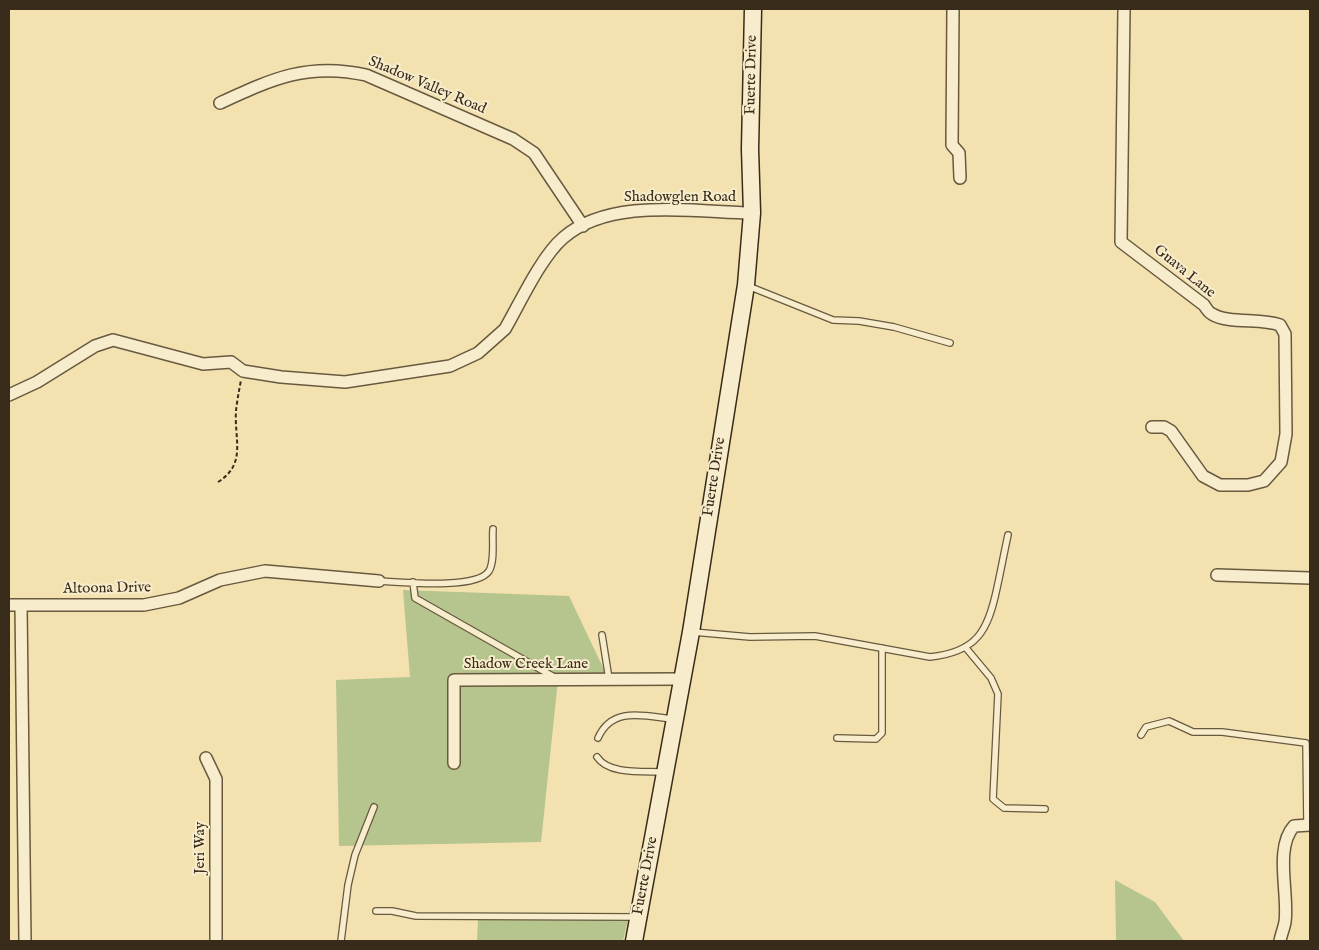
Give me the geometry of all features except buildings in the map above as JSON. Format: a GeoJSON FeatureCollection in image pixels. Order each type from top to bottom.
{"type":"FeatureCollection","features":[{"type":"Feature","properties":{"kind":"street","name":"Fuerte Drive"},"geometry":{"type":"LineString","coordinates":[[634,941],[691,632],[746,285],[752,213],[750,149],[753,9]]}},
{"type":"Feature","properties":{"kind":"street"},"geometry":{"type":"LineString","coordinates":[[953,9],[952,145],[959,152],[960,178]]}},
{"type":"Feature","properties":{"kind":"street","name":"Guava Lane"},"geometry":{"type":"LineString","coordinates":[[1124,9],[1122,242],[1204,305],[1212,314],[1235,319],[1273,322],[1280,325],[1285,334],[1286,434],[1281,462],[1264,481],[1248,485],[1220,485],[1203,476],[1171,431],[1164,427],[1152,427]]}},
{"type":"Feature","properties":{"kind":"street","name":"Shadow Valley Road"},"geometry":{"type":"LineString","coordinates":[[220,102],[272,78],[313,70],[341,69],[366,75],[513,139],[534,153],[583,226]]}},
{"type":"Feature","properties":{"kind":"street","name":"Shadowglen Road"},"geometry":{"type":"LineString","coordinates":[[9,395],[36,382],[94,346],[114,340],[204,364],[231,362],[243,371],[281,377],[345,382],[441,369],[459,363],[478,353],[497,337],[505,329],[549,254],[563,238],[602,216],[624,212],[752,213]]}},
{"type":"Feature","properties":{"kind":"street","name":"Altoona Drive"},"geometry":{"type":"LineString","coordinates":[[9,604],[153,604],[179,598],[220,580],[265,571],[379,581]]}},
{"type":"Feature","properties":{"kind":"street"},"geometry":{"type":"LineString","coordinates":[[1217,575],[1310,578]]}},
{"type":"Feature","properties":{"kind":"street"},"geometry":{"type":"LineString","coordinates":[[21,605],[25,941]]}},
{"type":"Feature","properties":{"kind":"street","name":"Shadow Creek Lane"},"geometry":{"type":"LineString","coordinates":[[454,764],[454,680],[682,679]]}},
{"type":"Feature","properties":{"kind":"street","name":"Jeri Way"},"geometry":{"type":"LineString","coordinates":[[206,758],[216,778],[216,941]]}},
{"type":"Feature","properties":{"kind":"street"},"geometry":{"type":"LineString","coordinates":[[1280,941],[1285,922],[1286,838],[1294,826],[1309,825]]}},
{"type":"Feature","properties":{"kind":"lane"},"geometry":{"type":"LineString","coordinates":[[746,285],[833,320],[859,321],[894,327],[950,344]]}},
{"type":"Feature","properties":{"kind":"lane"},"geometry":{"type":"LineString","coordinates":[[379,581],[447,583],[484,577],[491,567],[493,529]]}},
{"type":"Feature","properties":{"kind":"lane"},"geometry":{"type":"LineString","coordinates":[[691,632],[750,637],[815,636],[930,658],[948,656],[966,648],[981,634],[991,617],[1008,535]]}},
{"type":"Feature","properties":{"kind":"lane"},"geometry":{"type":"LineString","coordinates":[[413,582],[415,598],[558,680]]}},
{"type":"Feature","properties":{"kind":"lane"},"geometry":{"type":"LineString","coordinates":[[602,634],[609,679]]}},
{"type":"Feature","properties":{"kind":"lane"},"geometry":{"type":"LineString","coordinates":[[837,738],[876,739],[882,734],[882,648]]}},
{"type":"Feature","properties":{"kind":"lane"},"geometry":{"type":"LineString","coordinates":[[966,648],[991,678],[998,694],[993,799],[1004,808],[1045,809]]}},
{"type":"Feature","properties":{"kind":"lane"},"geometry":{"type":"LineString","coordinates":[[598,738],[602,727],[614,718],[636,716],[675,719]]}},
{"type":"Feature","properties":{"kind":"lane"},"geometry":{"type":"LineString","coordinates":[[1141,735],[1146,727],[1169,721],[1193,732],[1222,732],[1306,743],[1309,825]]}},
{"type":"Feature","properties":{"kind":"lane"},"geometry":{"type":"LineString","coordinates":[[597,757],[602,764],[612,768],[666,772]]}},
{"type":"Feature","properties":{"kind":"lane"},"geometry":{"type":"LineString","coordinates":[[342,941],[348,885],[355,855],[374,807]]}},
{"type":"Feature","properties":{"kind":"lane"},"geometry":{"type":"LineString","coordinates":[[376,911],[392,911],[416,916],[638,917]]}},
{"type":"Feature","properties":{"kind":"path"},"geometry":{"type":"LineString","coordinates":[[218,482],[228,476],[238,457],[236,412],[243,371]]}},
{"type":"Feature","properties":{"kind":"green space"},"geometry":{"type":"Polygon","coordinates":[[[403,590],[569,596],[609,680],[558,680],[541,842],[339,846],[336,680],[410,677],[403,590]]]}},
{"type":"Feature","properties":{"kind":"green space"},"geometry":{"type":"Polygon","coordinates":[[[1115,880],[1155,902],[1184,941],[1116,941],[1115,880]]]}},
{"type":"Feature","properties":{"kind":"green space"},"geometry":{"type":"Polygon","coordinates":[[[628,919],[623,941],[477,941],[478,920],[628,919]]]}}]}
